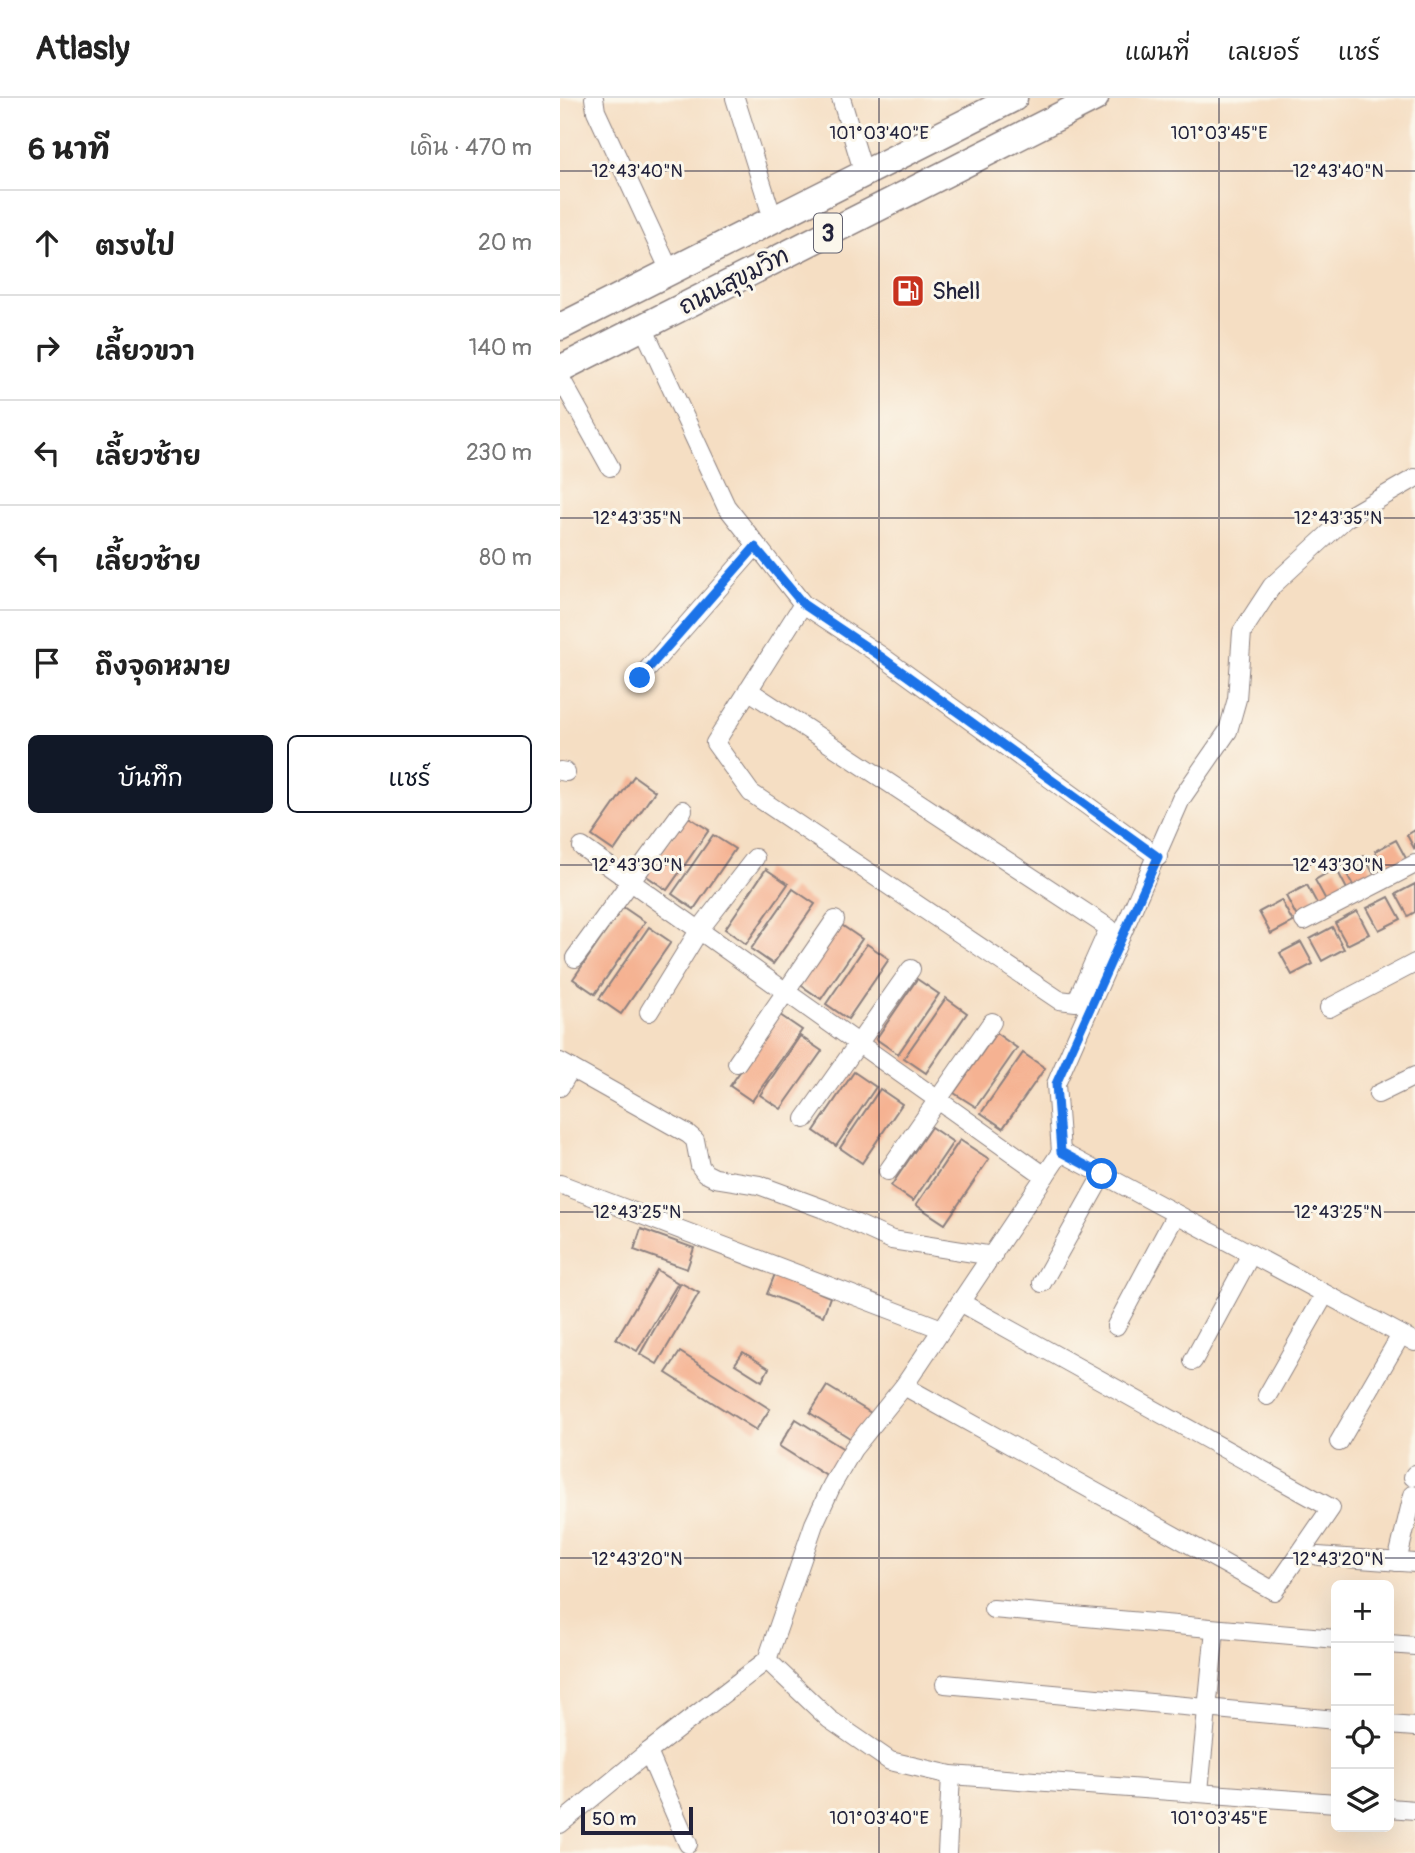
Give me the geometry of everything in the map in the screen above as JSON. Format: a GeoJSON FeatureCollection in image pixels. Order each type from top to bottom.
{"type":"FeatureCollection","features":[{"type":"Feature","properties":{"kind":"highway","name":"ถนนสุขุมวิท"},"geometry":{"type":"LineString","coordinates":[[560,369],[1095,98]]}},
{"type":"Feature","properties":{"kind":"highway","name":"ถนนสุขุมวิท"},"geometry":{"type":"LineString","coordinates":[[560,327],[864,174],[999,101]]}},
{"type":"Feature","properties":{"kind":"street"},"geometry":{"type":"LineString","coordinates":[[594,98],[596,111],[670,271]]}},
{"type":"Feature","properties":{"kind":"street"},"geometry":{"type":"LineString","coordinates":[[735,98],[773,219]]}},
{"type":"Feature","properties":{"kind":"street"},"geometry":{"type":"LineString","coordinates":[[841,98],[864,174]]}},
{"type":"Feature","properties":{"kind":"street"},"geometry":{"type":"LineString","coordinates":[[643,327],[726,506],[755,547],[803,604],[880,656],[1158,857]]}},
{"type":"Feature","properties":{"kind":"street"},"geometry":{"type":"LineString","coordinates":[[560,377],[610,467]]}},
{"type":"Feature","properties":{"kind":"street"},"geometry":{"type":"LineString","coordinates":[[560,1824],[767,1660],[814,1524],[832,1485],[853,1449],[904,1386],[1061,1152],[1056,1084],[1158,857],[1181,799],[1228,731],[1237,699],[1242,632],[1272,586],[1346,518],[1415,478]]}},
{"type":"Feature","properties":{"kind":"street"},"geometry":{"type":"LineString","coordinates":[[640,678],[755,547]]}},
{"type":"Feature","properties":{"kind":"street"},"geometry":{"type":"LineString","coordinates":[[748,690],[1109,928],[1076,1002],[1059,1000],[751,793],[715,743],[748,690],[803,604]]}},
{"type":"Feature","properties":{"kind":"street"},"geometry":{"type":"LineString","coordinates":[[575,958],[683,810]]}},
{"type":"Feature","properties":{"kind":"street"},"geometry":{"type":"LineString","coordinates":[[582,847],[1045,1176]]}},
{"type":"Feature","properties":{"kind":"street"},"geometry":{"type":"LineString","coordinates":[[649,1012],[700,929],[755,858]]}},
{"type":"Feature","properties":{"kind":"street"},"geometry":{"type":"LineString","coordinates":[[1304,921],[1415,864]]}},
{"type":"Feature","properties":{"kind":"street"},"geometry":{"type":"LineString","coordinates":[[737,1063],[835,920]]}},
{"type":"Feature","properties":{"kind":"street"},"geometry":{"type":"LineString","coordinates":[[1329,1008],[1415,963]]}},
{"type":"Feature","properties":{"kind":"street"},"geometry":{"type":"LineString","coordinates":[[805,1119],[911,969]]}},
{"type":"Feature","properties":{"kind":"street"},"geometry":{"type":"LineString","coordinates":[[888,1171],[992,1022]]}},
{"type":"Feature","properties":{"kind":"street"},"geometry":{"type":"LineString","coordinates":[[560,1087],[565,1065],[688,1134],[695,1140],[700,1166],[705,1173],[715,1178],[749,1182],[772,1190],[824,1209],[892,1240],[993,1256]]}},
{"type":"Feature","properties":{"kind":"street"},"geometry":{"type":"LineString","coordinates":[[1378,1094],[1415,1076]]}},
{"type":"Feature","properties":{"kind":"street"},"geometry":{"type":"LineString","coordinates":[[1061,1152],[1408,1338],[1339,1442]]}},
{"type":"Feature","properties":{"kind":"street"},"geometry":{"type":"LineString","coordinates":[[1042,1283],[1102,1174]]}},
{"type":"Feature","properties":{"kind":"street"},"geometry":{"type":"LineString","coordinates":[[560,1184],[942,1329]]}},
{"type":"Feature","properties":{"kind":"street"},"geometry":{"type":"LineString","coordinates":[[1116,1326],[1176,1214]]}},
{"type":"Feature","properties":{"kind":"street"},"geometry":{"type":"LineString","coordinates":[[1194,1361],[1251,1254]]}},
{"type":"Feature","properties":{"kind":"street"},"geometry":{"type":"LineString","coordinates":[[1267,1396],[1325,1294]]}},
{"type":"Feature","properties":{"kind":"street"},"geometry":{"type":"LineString","coordinates":[[904,1386],[1274,1591],[1331,1507],[960,1302]]}},
{"type":"Feature","properties":{"kind":"street"},"geometry":{"type":"LineString","coordinates":[[1318,1556],[1406,1563],[1414,1482]]}},
{"type":"Feature","properties":{"kind":"street"},"geometry":{"type":"LineString","coordinates":[[993,1609],[1331,1639]]}},
{"type":"Feature","properties":{"kind":"street"},"geometry":{"type":"LineString","coordinates":[[1199,1791],[1215,1629]]}},
{"type":"Feature","properties":{"kind":"street"},"geometry":{"type":"LineString","coordinates":[[1394,1644],[1415,1646]]}},
{"type":"Feature","properties":{"kind":"street"},"geometry":{"type":"LineString","coordinates":[[767,1660],[829,1719],[890,1761],[951,1775],[1331,1803]]}},
{"type":"Feature","properties":{"kind":"street"},"geometry":{"type":"LineString","coordinates":[[945,1684],[1331,1720]]}},
{"type":"Feature","properties":{"kind":"street"},"geometry":{"type":"LineString","coordinates":[[1394,1725],[1415,1727]]}},
{"type":"Feature","properties":{"kind":"street"},"geometry":{"type":"LineString","coordinates":[[648,1752],[688,1844]]}},
{"type":"Feature","properties":{"kind":"street"},"geometry":{"type":"LineString","coordinates":[[947,1853],[951,1775]]}},
{"type":"Feature","properties":{"kind":"street"},"geometry":{"type":"LineString","coordinates":[[1394,1808],[1415,1810]]}},
{"type":"Feature","properties":{"kind":"building"},"geometry":{"type":"Polygon","coordinates":[[[634,776],[655,791],[614,851],[592,836],[634,776]]]}},
{"type":"Feature","properties":{"kind":"building"},"geometry":{"type":"Polygon","coordinates":[[[687,816],[709,830],[667,890],[645,875],[687,816]]]}},
{"type":"Feature","properties":{"kind":"building"},"geometry":{"type":"Polygon","coordinates":[[[1415,830],[1415,850],[1407,835],[1415,830]]]}},
{"type":"Feature","properties":{"kind":"building"},"geometry":{"type":"Polygon","coordinates":[[[713,835],[735,849],[694,909],[672,894],[713,835]]]}},
{"type":"Feature","properties":{"kind":"building"},"geometry":{"type":"Polygon","coordinates":[[[1396,840],[1408,862],[1387,873],[1375,851],[1396,840]]]}},
{"type":"Feature","properties":{"kind":"building"},"geometry":{"type":"Polygon","coordinates":[[[1364,856],[1376,878],[1355,889],[1343,867],[1364,856]]]}},
{"type":"Feature","properties":{"kind":"building"},"geometry":{"type":"Polygon","coordinates":[[[1336,868],[1348,891],[1327,902],[1315,880],[1336,868]]]}},
{"type":"Feature","properties":{"kind":"building"},"geometry":{"type":"Polygon","coordinates":[[[766,869],[788,884],[746,944],[725,929],[766,869]]]}},
{"type":"Feature","properties":{"kind":"building"},"geometry":{"type":"Polygon","coordinates":[[[1415,884],[1415,912],[1408,916],[1396,894],[1415,884]]]}},
{"type":"Feature","properties":{"kind":"building"},"geometry":{"type":"Polygon","coordinates":[[[1307,885],[1319,907],[1298,919],[1286,896],[1307,885]]]}},
{"type":"Feature","properties":{"kind":"building"},"geometry":{"type":"Polygon","coordinates":[[[793,889],[815,904],[773,964],[751,949],[793,889]]]}},
{"type":"Feature","properties":{"kind":"building"},"geometry":{"type":"Polygon","coordinates":[[[1389,897],[1401,919],[1379,930],[1367,908],[1389,897]]]}},
{"type":"Feature","properties":{"kind":"building"},"geometry":{"type":"Polygon","coordinates":[[[1281,900],[1293,922],[1271,934],[1259,912],[1281,900]]]}},
{"type":"Feature","properties":{"kind":"building"},"geometry":{"type":"Polygon","coordinates":[[[623,907],[645,922],[595,994],[573,979],[623,907]]]}},
{"type":"Feature","properties":{"kind":"building"},"geometry":{"type":"Polygon","coordinates":[[[1357,911],[1369,934],[1347,945],[1335,923],[1357,911]]]}},
{"type":"Feature","properties":{"kind":"building"},"geometry":{"type":"Polygon","coordinates":[[[840,924],[862,939],[821,999],[799,984],[840,924]]]}},
{"type":"Feature","properties":{"kind":"building"},"geometry":{"type":"Polygon","coordinates":[[[649,927],[671,942],[621,1014],[599,999],[649,927]]]}},
{"type":"Feature","properties":{"kind":"building"},"geometry":{"type":"Polygon","coordinates":[[[1332,927],[1344,949],[1322,961],[1310,939],[1332,927]]]}},
{"type":"Feature","properties":{"kind":"building"},"geometry":{"type":"Polygon","coordinates":[[[1301,942],[1313,964],[1292,975],[1280,953],[1301,942]]]}},
{"type":"Feature","properties":{"kind":"building"},"geometry":{"type":"Polygon","coordinates":[[[867,944],[889,959],[848,1019],[826,1004],[867,944]]]}},
{"type":"Feature","properties":{"kind":"building"},"geometry":{"type":"Polygon","coordinates":[[[917,979],[939,994],[898,1054],[876,1039],[917,979]]]}},
{"type":"Feature","properties":{"kind":"building"},"geometry":{"type":"Polygon","coordinates":[[[946,998],[967,1013],[926,1073],[904,1058],[946,998]]]}},
{"type":"Feature","properties":{"kind":"building"},"geometry":{"type":"Polygon","coordinates":[[[780,1015],[802,1030],[752,1101],[730,1086],[780,1015]]]}},
{"type":"Feature","properties":{"kind":"building"},"geometry":{"type":"Polygon","coordinates":[[[996,1033],[1017,1048],[976,1107],[954,1093],[996,1033]]]}},
{"type":"Feature","properties":{"kind":"building"},"geometry":{"type":"Polygon","coordinates":[[[800,1036],[822,1051],[781,1109],[760,1095],[800,1036]]]}},
{"type":"Feature","properties":{"kind":"building"},"geometry":{"type":"Polygon","coordinates":[[[1023,1053],[1045,1068],[1003,1128],[981,1113],[1023,1053]]]}},
{"type":"Feature","properties":{"kind":"building"},"geometry":{"type":"Polygon","coordinates":[[[854,1072],[876,1087],[836,1146],[814,1131],[854,1072]]]}},
{"type":"Feature","properties":{"kind":"building"},"geometry":{"type":"Polygon","coordinates":[[[880,1089],[902,1104],[862,1163],[840,1148],[880,1089]]]}},
{"type":"Feature","properties":{"kind":"building"},"geometry":{"type":"Polygon","coordinates":[[[931,1127],[953,1142],[913,1201],[891,1186],[931,1127]]]}},
{"type":"Feature","properties":{"kind":"building"},"geometry":{"type":"Polygon","coordinates":[[[960,1140],[989,1159],[945,1224],[916,1205],[960,1140]]]}},
{"type":"Feature","properties":{"kind":"building"},"geometry":{"type":"Polygon","coordinates":[[[641,1229],[694,1248],[687,1269],[634,1250],[641,1229]]]}},
{"type":"Feature","properties":{"kind":"building"},"geometry":{"type":"Polygon","coordinates":[[[657,1270],[678,1283],[637,1351],[616,1339],[657,1270]]]}},
{"type":"Feature","properties":{"kind":"building"},"geometry":{"type":"Polygon","coordinates":[[[775,1274],[830,1297],[823,1316],[767,1294],[775,1274]]]}},
{"type":"Feature","properties":{"kind":"building"},"geometry":{"type":"Polygon","coordinates":[[[681,1283],[699,1293],[657,1364],[640,1354],[681,1283]]]}},
{"type":"Feature","properties":{"kind":"building"},"geometry":{"type":"Polygon","coordinates":[[[680,1352],[770,1409],[756,1430],[666,1373],[680,1352]]]}},
{"type":"Feature","properties":{"kind":"building"},"geometry":{"type":"Polygon","coordinates":[[[743,1352],[769,1368],[762,1381],[735,1364],[743,1352]]]}},
{"type":"Feature","properties":{"kind":"building"},"geometry":{"type":"Polygon","coordinates":[[[827,1386],[871,1413],[853,1440],[810,1413],[827,1386]]]}},
{"type":"Feature","properties":{"kind":"building"},"geometry":{"type":"Polygon","coordinates":[[[796,1419],[847,1451],[830,1478],[779,1446],[796,1419]]]}},
{"type":"Feature","properties":{"kind":"place","name":"Shell"},"geometry":{"type":"Point","coordinates":[908,291]}},
{"type":"Feature","properties":{"kind":"route"},"geometry":{"type":"LineString","coordinates":[[640,678],[755,547],[803,604],[880,656],[1158,857],[1056,1084],[1061,1152],[1102,1174]]}}]}
